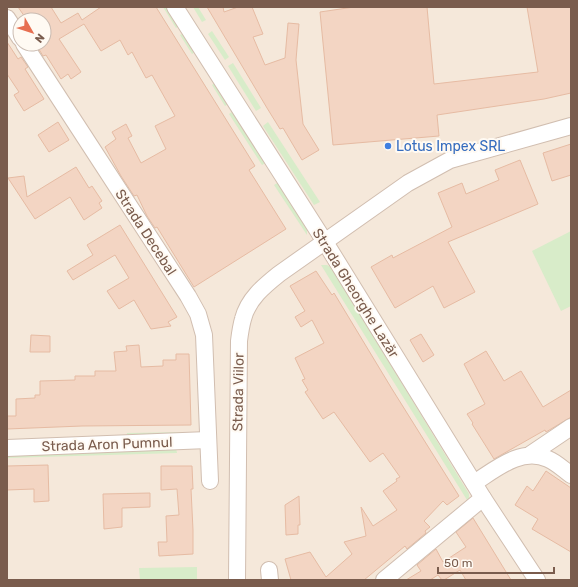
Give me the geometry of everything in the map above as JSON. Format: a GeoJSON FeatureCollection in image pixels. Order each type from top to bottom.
{"type":"FeatureCollection","features":[{"type":"Feature","properties":{"kind":"street","name":"Strada Gheorghe Lazăr"},"geometry":{"type":"LineString","coordinates":[[175,7],[324,242],[483,498],[537,580]]}},
{"type":"Feature","properties":{"kind":"street","name":"Strada Decebal"},"geometry":{"type":"LineString","coordinates":[[29,52],[184,290],[198,314],[204,335],[210,482]]}},
{"type":"Feature","properties":{"kind":"street","name":"Strada Viilor"},"geometry":{"type":"LineString","coordinates":[[237,580],[239,341],[243,318],[248,305],[261,289],[279,274],[408,183],[450,160],[571,126]]}},
{"type":"Feature","properties":{"kind":"street"},"geometry":{"type":"LineString","coordinates":[[474,483],[513,459],[531,454],[571,427]]}},
{"type":"Feature","properties":{"kind":"street","name":"Strada Aron Pumnul"},"geometry":{"type":"LineString","coordinates":[[7,448],[208,440]]}},
{"type":"Feature","properties":{"kind":"street"},"geometry":{"type":"LineString","coordinates":[[531,454],[548,459],[571,475]]}},
{"type":"Feature","properties":{"kind":"street"},"geometry":{"type":"LineString","coordinates":[[390,578],[483,498]]}},
{"type":"Feature","properties":{"kind":"shaded area"},"geometry":{"type":"Polygon","coordinates":[[[7,7],[571,7],[571,580],[7,580],[7,7]]]}},
{"type":"Feature","properties":{"kind":"green space"},"geometry":{"type":"Polygon","coordinates":[[[163,7],[170,7],[182,24],[176,28],[163,7]]]}},
{"type":"Feature","properties":{"kind":"green space"},"geometry":{"type":"Polygon","coordinates":[[[193,7],[198,7],[206,20],[202,22],[193,7]]]}},
{"type":"Feature","properties":{"kind":"green space"},"geometry":{"type":"Polygon","coordinates":[[[212,31],[229,57],[225,60],[208,34],[212,31]]]}},
{"type":"Feature","properties":{"kind":"green space"},"geometry":{"type":"Polygon","coordinates":[[[186,32],[197,51],[192,54],[180,35],[186,32]]]}},
{"type":"Feature","properties":{"kind":"green space"},"geometry":{"type":"Polygon","coordinates":[[[233,63],[261,108],[256,111],[228,66],[233,63]]]}},
{"type":"Feature","properties":{"kind":"green space"},"geometry":{"type":"Polygon","coordinates":[[[216,82],[230,103],[225,106],[212,85],[216,82]]]}},
{"type":"Feature","properties":{"kind":"green space"},"geometry":{"type":"Polygon","coordinates":[[[235,110],[267,162],[262,165],[229,114],[235,110]]]}},
{"type":"Feature","properties":{"kind":"green space"},"geometry":{"type":"Polygon","coordinates":[[[268,122],[320,202],[314,205],[263,126],[268,122]]]}},
{"type":"Feature","properties":{"kind":"green space"},"geometry":{"type":"Polygon","coordinates":[[[279,182],[307,226],[307,235],[274,185],[279,182]]]}},
{"type":"Feature","properties":{"kind":"green space"},"geometry":{"type":"Polygon","coordinates":[[[571,231],[571,306],[561,311],[532,251],[571,231]]]}},
{"type":"Feature","properties":{"kind":"green space"},"geometry":{"type":"Polygon","coordinates":[[[321,265],[327,265],[332,268],[469,494],[469,498],[467,500],[321,265]]]}},
{"type":"Feature","properties":{"kind":"green space"},"geometry":{"type":"Polygon","coordinates":[[[191,432],[193,435],[126,438],[127,433],[191,432]]]}},
{"type":"Feature","properties":{"kind":"green space"},"geometry":{"type":"Polygon","coordinates":[[[176,448],[177,453],[7,458],[7,453],[176,448]]]}},
{"type":"Feature","properties":{"kind":"green space"},"geometry":{"type":"Polygon","coordinates":[[[197,567],[197,580],[140,580],[139,568],[197,567]]]}},
{"type":"Feature","properties":{"kind":"building"},"geometry":{"type":"Polygon","coordinates":[[[18,7],[51,7],[61,23],[78,13],[82,20],[101,7],[156,7],[255,166],[249,170],[286,229],[194,287],[157,227],[155,228],[147,216],[137,195],[134,196],[121,176],[105,147],[116,139],[112,132],[126,124],[132,136],[128,138],[141,163],[166,149],[155,126],[175,116],[152,75],[146,78],[132,52],[128,55],[120,40],[101,51],[84,24],[59,39],[81,72],[71,79],[68,74],[61,79],[46,55],[43,56],[41,52],[52,52],[52,12],[21,12],[18,7]]]}},
{"type":"Feature","properties":{"kind":"building"},"geometry":{"type":"Polygon","coordinates":[[[207,7],[223,7],[224,12],[238,7],[252,7],[263,34],[253,37],[265,65],[285,58],[288,23],[299,24],[296,60],[303,124],[319,150],[302,160],[283,128],[280,129],[207,7]]]}},
{"type":"Feature","properties":{"kind":"building"},"geometry":{"type":"Polygon","coordinates":[[[354,7],[427,7],[434,84],[538,72],[527,7],[571,7],[571,93],[544,99],[437,115],[439,136],[333,145],[320,12],[354,7]]]}},
{"type":"Feature","properties":{"kind":"building"},"geometry":{"type":"Polygon","coordinates":[[[7,42],[12,52],[18,59],[21,57],[28,67],[25,69],[44,99],[24,111],[14,95],[19,92],[7,74],[7,42]]]}},
{"type":"Feature","properties":{"kind":"building"},"geometry":{"type":"Polygon","coordinates":[[[58,122],[69,140],[49,152],[38,135],[58,122]]]}},
{"type":"Feature","properties":{"kind":"building"},"geometry":{"type":"Polygon","coordinates":[[[571,144],[571,175],[552,181],[543,153],[571,144]]]}},
{"type":"Feature","properties":{"kind":"building"},"geometry":{"type":"Polygon","coordinates":[[[520,160],[538,204],[448,242],[475,292],[444,308],[433,286],[395,308],[371,267],[392,255],[393,258],[452,227],[438,193],[462,183],[466,194],[499,180],[495,170],[520,160]]]}},
{"type":"Feature","properties":{"kind":"building"},"geometry":{"type":"Polygon","coordinates":[[[76,167],[89,188],[92,186],[102,201],[99,203],[102,208],[84,220],[70,197],[35,219],[8,178],[24,176],[27,197],[76,167]]]}},
{"type":"Feature","properties":{"kind":"building"},"geometry":{"type":"Polygon","coordinates":[[[120,225],[177,317],[168,322],[171,326],[151,329],[134,300],[119,309],[107,291],[129,278],[115,255],[73,280],[67,271],[93,255],[87,245],[120,225]]]}},
{"type":"Feature","properties":{"kind":"building"},"geometry":{"type":"Polygon","coordinates":[[[316,271],[332,295],[334,293],[459,496],[447,505],[443,501],[424,521],[430,527],[425,531],[426,533],[407,549],[405,546],[364,580],[291,580],[285,559],[310,552],[326,577],[352,554],[344,542],[366,536],[361,507],[373,526],[397,510],[383,491],[400,477],[383,453],[370,462],[334,412],[323,419],[305,392],[308,390],[302,380],[305,379],[295,358],[324,343],[312,320],[301,327],[295,317],[305,311],[290,286],[316,271]]]}},
{"type":"Feature","properties":{"kind":"building"},"geometry":{"type":"Polygon","coordinates":[[[421,334],[434,355],[423,362],[410,340],[421,334]]]}},
{"type":"Feature","properties":{"kind":"building"},"geometry":{"type":"Polygon","coordinates":[[[31,335],[50,336],[50,352],[30,352],[31,335]]]}},
{"type":"Feature","properties":{"kind":"building"},"geometry":{"type":"Polygon","coordinates":[[[139,345],[141,367],[163,366],[163,360],[176,360],[176,354],[189,354],[191,425],[82,426],[7,429],[7,416],[16,416],[16,399],[35,398],[35,395],[40,395],[40,381],[75,380],[75,376],[95,376],[95,371],[116,371],[114,352],[127,351],[126,346],[139,345]]]}},
{"type":"Feature","properties":{"kind":"building"},"geometry":{"type":"Polygon","coordinates":[[[486,351],[504,381],[521,371],[543,407],[571,390],[571,417],[494,459],[467,414],[485,404],[464,364],[486,351]]]}},
{"type":"Feature","properties":{"kind":"building"},"geometry":{"type":"Polygon","coordinates":[[[48,465],[49,501],[34,502],[34,489],[7,490],[7,466],[48,465]]]}},
{"type":"Feature","properties":{"kind":"building"},"geometry":{"type":"Polygon","coordinates":[[[161,466],[192,466],[193,489],[191,489],[193,554],[159,556],[158,542],[167,542],[166,516],[179,515],[177,489],[161,490],[161,466]]]}},
{"type":"Feature","properties":{"kind":"building"},"geometry":{"type":"Polygon","coordinates":[[[546,471],[571,488],[571,552],[532,529],[538,519],[515,505],[527,486],[533,491],[546,471]]]}},
{"type":"Feature","properties":{"kind":"building"},"geometry":{"type":"Polygon","coordinates":[[[150,493],[150,507],[122,508],[122,527],[104,529],[103,494],[150,493]]]}},
{"type":"Feature","properties":{"kind":"building"},"geometry":{"type":"Polygon","coordinates":[[[299,496],[300,525],[298,525],[298,534],[286,535],[285,505],[299,496]]]}},
{"type":"Feature","properties":{"kind":"building"},"geometry":{"type":"Polygon","coordinates":[[[473,518],[511,580],[466,580],[460,570],[444,580],[442,580],[438,575],[430,580],[406,580],[421,571],[417,565],[436,549],[443,562],[466,547],[456,532],[473,518]]]}},
{"type":"Feature","properties":{"kind":"place","name":"Lotus Impex SRL"},"geometry":{"type":"Point","coordinates":[388,146]}}]}
